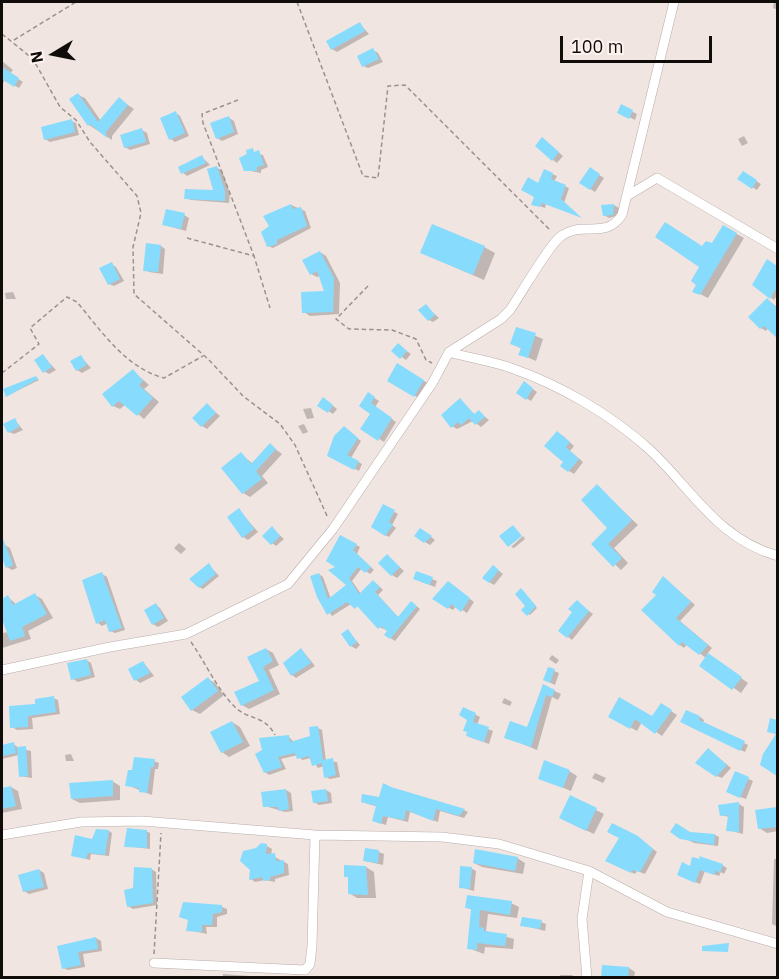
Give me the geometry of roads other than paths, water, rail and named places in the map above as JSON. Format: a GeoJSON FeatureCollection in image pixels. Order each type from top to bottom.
{"type":"FeatureCollection","features":[{"type":"Feature","properties":{"kind":"street"},"geometry":{"type":"LineString","coordinates":[[2,670],[110,646],[186,634],[288,584],[333,529],[448,352],[501,319],[510,310],[558,238],[579,228],[605,229],[615,226],[622,215],[674,2]]}},
{"type":"Feature","properties":{"kind":"street"},"geometry":{"type":"LineString","coordinates":[[627,196],[657,178],[777,249]]}},
{"type":"Feature","properties":{"kind":"street"},"geometry":{"type":"LineString","coordinates":[[448,352],[510,368],[563,390],[592,407],[648,449],[716,521],[753,549],[777,556]]}},
{"type":"Feature","properties":{"kind":"street"},"geometry":{"type":"LineString","coordinates":[[2,835],[81,822],[162,823],[208,824],[315,835],[442,837],[499,844],[588,871],[667,912],[777,944]]}},
{"type":"Feature","properties":{"kind":"street"},"geometry":{"type":"LineString","coordinates":[[154,963],[305,970],[310,964],[312,946],[315,835]]}},
{"type":"Feature","properties":{"kind":"street"},"geometry":{"type":"LineString","coordinates":[[587,978],[582,919],[588,871]]}}]}
